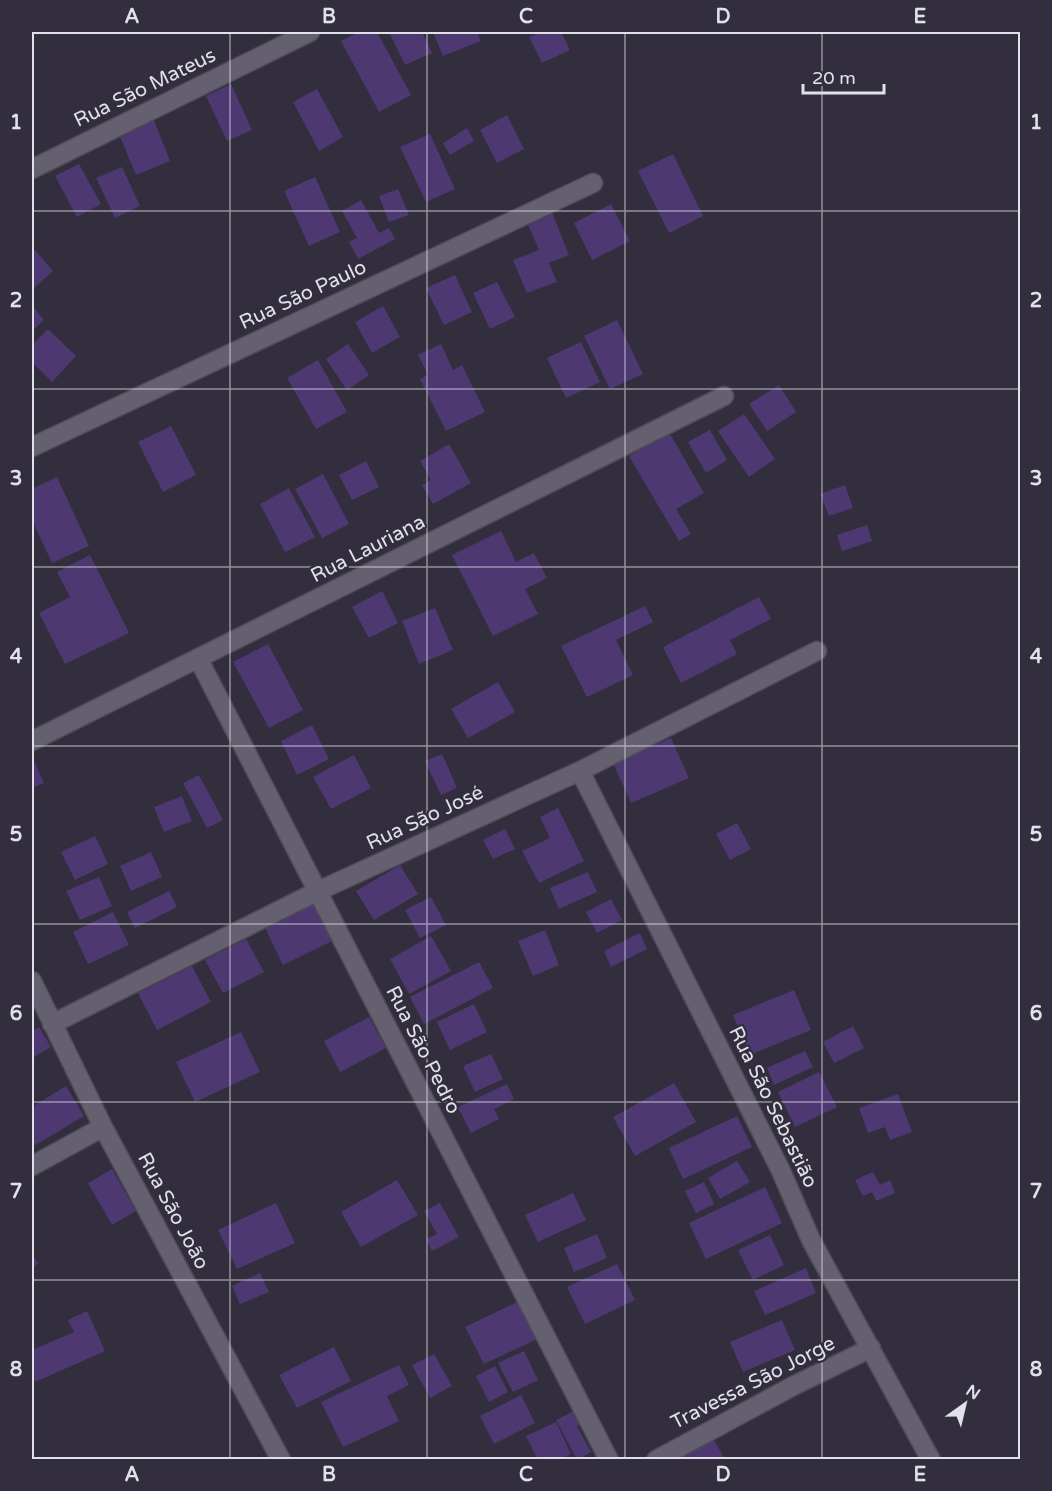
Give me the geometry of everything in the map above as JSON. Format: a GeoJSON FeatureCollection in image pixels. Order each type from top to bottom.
{"type":"FeatureCollection","features":[{"type":"Feature","properties":{"kind":"street","name":"Rua São Mateus"},"geometry":{"type":"LineString","coordinates":[[32,169],[302,33]]}},
{"type":"Feature","properties":{"kind":"street","name":"Rua São Paulo"},"geometry":{"type":"LineString","coordinates":[[32,447],[593,183]]}},
{"type":"Feature","properties":{"kind":"street","name":"Rua Lauriana"},"geometry":{"type":"LineString","coordinates":[[32,741],[199,660],[724,396]]}},
{"type":"Feature","properties":{"kind":"street","name":"Rua São José"},"geometry":{"type":"LineString","coordinates":[[52,1024],[316,892],[580,771],[817,651]]}},
{"type":"Feature","properties":{"kind":"street","name":"Rua São Pedro"},"geometry":{"type":"LineString","coordinates":[[199,660],[609,1460]]}},
{"type":"Feature","properties":{"kind":"street","name":"Rua São Sebastião"},"geometry":{"type":"LineString","coordinates":[[580,771],[781,1171],[811,1240],[931,1460]]}},
{"type":"Feature","properties":{"kind":"street","name":"Rua São João"},"geometry":{"type":"LineString","coordinates":[[32,981],[104,1127],[281,1460]]}},
{"type":"Feature","properties":{"kind":"street"},"geometry":{"type":"LineString","coordinates":[[32,1166],[104,1127]]}},
{"type":"Feature","properties":{"kind":"street","name":"Travessa São Jorge"},"geometry":{"type":"LineString","coordinates":[[656,1460],[793,1386],[871,1348]]}},
{"type":"Feature","properties":{"kind":"building"},"geometry":{"type":"Polygon","coordinates":[[[359,32],[377,32],[411,95],[379,112],[341,41],[359,32]]]}},
{"type":"Feature","properties":{"kind":"building"},"geometry":{"type":"Polygon","coordinates":[[[389,32],[422,32],[432,53],[405,65],[389,32]]]}},
{"type":"Feature","properties":{"kind":"building"},"geometry":{"type":"Polygon","coordinates":[[[433,32],[477,32],[481,41],[443,56],[433,32]]]}},
{"type":"Feature","properties":{"kind":"building"},"geometry":{"type":"Polygon","coordinates":[[[541,32],[561,32],[570,50],[542,63],[529,37],[541,32]]]}},
{"type":"Feature","properties":{"kind":"building"},"geometry":{"type":"Polygon","coordinates":[[[231,84],[252,130],[227,141],[206,96],[231,84]]]}},
{"type":"Feature","properties":{"kind":"building"},"geometry":{"type":"Polygon","coordinates":[[[317,89],[343,137],[319,151],[293,102],[317,89]]]}},
{"type":"Feature","properties":{"kind":"building"},"geometry":{"type":"Polygon","coordinates":[[[507,115],[524,149],[497,163],[480,130],[507,115]]]}},
{"type":"Feature","properties":{"kind":"building"},"geometry":{"type":"Polygon","coordinates":[[[153,118],[170,161],[136,175],[118,132],[153,118]]]}},
{"type":"Feature","properties":{"kind":"building"},"geometry":{"type":"Polygon","coordinates":[[[467,128],[474,141],[450,155],[443,143],[467,128]]]}},
{"type":"Feature","properties":{"kind":"building"},"geometry":{"type":"Polygon","coordinates":[[[430,134],[455,189],[426,202],[400,147],[430,134]]]}},
{"type":"Feature","properties":{"kind":"building"},"geometry":{"type":"Polygon","coordinates":[[[673,154],[703,216],[669,233],[638,171],[673,154]]]}},
{"type":"Feature","properties":{"kind":"building"},"geometry":{"type":"Polygon","coordinates":[[[79,164],[101,204],[77,217],[55,176],[79,164]]]}},
{"type":"Feature","properties":{"kind":"building"},"geometry":{"type":"Polygon","coordinates":[[[122,167],[140,206],[115,218],[96,178],[122,167]]]}},
{"type":"Feature","properties":{"kind":"building"},"geometry":{"type":"Polygon","coordinates":[[[315,177],[340,232],[309,246],[284,191],[315,177]]]}},
{"type":"Feature","properties":{"kind":"building"},"geometry":{"type":"Polygon","coordinates":[[[398,189],[409,215],[389,222],[379,196],[398,189]]]}},
{"type":"Feature","properties":{"kind":"building"},"geometry":{"type":"Polygon","coordinates":[[[361,200],[379,233],[389,228],[395,239],[358,259],[349,242],[357,238],[342,211],[361,200]]]}},
{"type":"Feature","properties":{"kind":"building"},"geometry":{"type":"Polygon","coordinates":[[[611,204],[630,241],[592,260],[574,223],[611,204]]]}},
{"type":"Feature","properties":{"kind":"building"},"geometry":{"type":"Polygon","coordinates":[[[552,212],[569,255],[549,263],[557,282],[527,293],[513,260],[539,250],[527,222],[552,212]]]}},
{"type":"Feature","properties":{"kind":"building"},"geometry":{"type":"Polygon","coordinates":[[[35,250],[53,271],[32,290],[32,253],[35,250]]]}},
{"type":"Feature","properties":{"kind":"building"},"geometry":{"type":"Polygon","coordinates":[[[455,275],[472,312],[444,325],[426,288],[455,275]]]}},
{"type":"Feature","properties":{"kind":"building"},"geometry":{"type":"Polygon","coordinates":[[[497,282],[515,317],[490,329],[473,293],[497,282]]]}},
{"type":"Feature","properties":{"kind":"building"},"geometry":{"type":"Polygon","coordinates":[[[32,305],[44,320],[32,331],[32,305]]]}},
{"type":"Feature","properties":{"kind":"building"},"geometry":{"type":"Polygon","coordinates":[[[383,306],[400,337],[372,353],[355,322],[383,306]]]}},
{"type":"Feature","properties":{"kind":"building"},"geometry":{"type":"Polygon","coordinates":[[[617,320],[643,374],[610,389],[584,336],[617,320]]]}},
{"type":"Feature","properties":{"kind":"building"},"geometry":{"type":"Polygon","coordinates":[[[48,329],[76,356],[52,382],[32,362],[32,345],[48,329]]]}},
{"type":"Feature","properties":{"kind":"building"},"geometry":{"type":"Polygon","coordinates":[[[581,342],[600,382],[566,398],[547,358],[581,342]]]}},
{"type":"Feature","properties":{"kind":"building"},"geometry":{"type":"Polygon","coordinates":[[[348,344],[369,375],[347,390],[326,359],[348,344]]]}},
{"type":"Feature","properties":{"kind":"building"},"geometry":{"type":"Polygon","coordinates":[[[441,344],[453,370],[462,365],[485,412],[446,431],[420,379],[428,375],[418,355],[441,344]]]}},
{"type":"Feature","properties":{"kind":"building"},"geometry":{"type":"Polygon","coordinates":[[[318,360],[347,412],[316,429],[287,378],[318,360]]]}},
{"type":"Feature","properties":{"kind":"building"},"geometry":{"type":"Polygon","coordinates":[[[779,385],[796,412],[767,431],[749,404],[779,385]]]}},
{"type":"Feature","properties":{"kind":"building"},"geometry":{"type":"Polygon","coordinates":[[[744,414],[775,459],[749,477],[718,431],[744,414]]]}},
{"type":"Feature","properties":{"kind":"building"},"geometry":{"type":"Polygon","coordinates":[[[171,426],[196,475],[163,492],[138,442],[171,426]]]}},
{"type":"Feature","properties":{"kind":"building"},"geometry":{"type":"Polygon","coordinates":[[[710,430],[727,460],[706,473],[688,442],[710,430]]]}},
{"type":"Feature","properties":{"kind":"building"},"geometry":{"type":"Polygon","coordinates":[[[669,432],[704,493],[676,509],[691,534],[679,541],[629,456],[669,432]]]}},
{"type":"Feature","properties":{"kind":"building"},"geometry":{"type":"Polygon","coordinates":[[[449,444],[471,483],[433,504],[422,485],[431,480],[420,461],[449,444]]]}},
{"type":"Feature","properties":{"kind":"building"},"geometry":{"type":"Polygon","coordinates":[[[366,461],[379,487],[352,500],[339,475],[366,461]]]}},
{"type":"Feature","properties":{"kind":"building"},"geometry":{"type":"Polygon","coordinates":[[[323,474],[349,524],[322,538],[295,489],[323,474]]]}},
{"type":"Feature","properties":{"kind":"building"},"geometry":{"type":"Polygon","coordinates":[[[57,477],[89,546],[52,563],[32,520],[32,489],[57,477]]]}},
{"type":"Feature","properties":{"kind":"building"},"geometry":{"type":"Polygon","coordinates":[[[845,485],[853,508],[829,516],[820,494],[845,485]]]}},
{"type":"Feature","properties":{"kind":"building"},"geometry":{"type":"Polygon","coordinates":[[[289,488],[315,537],[285,552],[260,504],[289,488]]]}},
{"type":"Feature","properties":{"kind":"building"},"geometry":{"type":"Polygon","coordinates":[[[867,525],[872,541],[842,551],[837,535],[867,525]]]}},
{"type":"Feature","properties":{"kind":"building"},"geometry":{"type":"Polygon","coordinates":[[[501,531],[516,562],[534,553],[547,578],[525,589],[538,614],[493,636],[452,555],[501,531]]]}},
{"type":"Feature","properties":{"kind":"building"},"geometry":{"type":"Polygon","coordinates":[[[90,555],[129,633],[65,664],[39,613],[70,597],[57,572],[90,555]]]}},
{"type":"Feature","properties":{"kind":"building"},"geometry":{"type":"Polygon","coordinates":[[[382,591],[398,623],[369,638],[352,607],[382,591]]]}},
{"type":"Feature","properties":{"kind":"building"},"geometry":{"type":"Polygon","coordinates":[[[759,597],[771,619],[730,640],[737,654],[681,683],[663,647],[759,597]]]}},
{"type":"Feature","properties":{"kind":"building"},"geometry":{"type":"Polygon","coordinates":[[[645,606],[653,622],[616,640],[633,675],[587,697],[561,646],[645,606]]]}},
{"type":"Feature","properties":{"kind":"building"},"geometry":{"type":"Polygon","coordinates":[[[435,608],[453,650],[419,664],[402,621],[435,608]]]}},
{"type":"Feature","properties":{"kind":"building"},"geometry":{"type":"Polygon","coordinates":[[[268,644],[303,710],[269,728],[233,662],[268,644]]]}},
{"type":"Feature","properties":{"kind":"building"},"geometry":{"type":"Polygon","coordinates":[[[498,682],[515,712],[468,738],[451,709],[498,682]]]}},
{"type":"Feature","properties":{"kind":"building"},"geometry":{"type":"Polygon","coordinates":[[[312,725],[329,759],[297,775],[281,741],[312,725]]]}},
{"type":"Feature","properties":{"kind":"building"},"geometry":{"type":"Polygon","coordinates":[[[671,738],[689,778],[631,803],[613,763],[671,738]]]}},
{"type":"Feature","properties":{"kind":"building"},"geometry":{"type":"Polygon","coordinates":[[[442,754],[457,788],[441,795],[425,761],[442,754]]]}},
{"type":"Feature","properties":{"kind":"building"},"geometry":{"type":"Polygon","coordinates":[[[354,755],[371,788],[331,809],[313,777],[354,755]]]}},
{"type":"Feature","properties":{"kind":"building"},"geometry":{"type":"Polygon","coordinates":[[[32,756],[44,783],[32,788],[32,756]]]}},
{"type":"Feature","properties":{"kind":"building"},"geometry":{"type":"Polygon","coordinates":[[[199,775],[223,820],[207,828],[183,783],[199,775]]]}},
{"type":"Feature","properties":{"kind":"building"},"geometry":{"type":"Polygon","coordinates":[[[182,796],[192,821],[164,832],[154,807],[182,796]]]}},
{"type":"Feature","properties":{"kind":"building"},"geometry":{"type":"Polygon","coordinates":[[[558,808],[584,861],[539,883],[522,851],[550,838],[540,817],[558,808]]]}},
{"type":"Feature","properties":{"kind":"building"},"geometry":{"type":"Polygon","coordinates":[[[737,823],[751,849],[730,860],[716,834],[737,823]]]}},
{"type":"Feature","properties":{"kind":"building"},"geometry":{"type":"Polygon","coordinates":[[[505,829],[515,849],[493,859],[483,840],[505,829]]]}},
{"type":"Feature","properties":{"kind":"building"},"geometry":{"type":"Polygon","coordinates":[[[95,836],[108,864],[75,880],[61,852],[95,836]]]}},
{"type":"Feature","properties":{"kind":"building"},"geometry":{"type":"Polygon","coordinates":[[[151,852],[162,877],[131,891],[120,866],[151,852]]]}},
{"type":"Feature","properties":{"kind":"building"},"geometry":{"type":"Polygon","coordinates":[[[400,865],[418,894],[374,920],[356,891],[400,865]]]}},
{"type":"Feature","properties":{"kind":"building"},"geometry":{"type":"Polygon","coordinates":[[[588,872],[597,892],[559,909],[550,888],[588,872]]]}},
{"type":"Feature","properties":{"kind":"building"},"geometry":{"type":"Polygon","coordinates":[[[99,877],[112,906],[80,920],[66,891],[99,877]]]}},
{"type":"Feature","properties":{"kind":"building"},"geometry":{"type":"Polygon","coordinates":[[[169,891],[177,907],[135,928],[127,912],[169,891]]]}},
{"type":"Feature","properties":{"kind":"building"},"geometry":{"type":"Polygon","coordinates":[[[431,897],[446,925],[420,938],[405,910],[431,897]]]}},
{"type":"Feature","properties":{"kind":"building"},"geometry":{"type":"Polygon","coordinates":[[[611,899],[622,920],[597,933],[586,912],[611,899]]]}},
{"type":"Feature","properties":{"kind":"building"},"geometry":{"type":"Polygon","coordinates":[[[315,903],[334,940],[283,965],[265,928],[315,903]]]}},
{"type":"Feature","properties":{"kind":"building"},"geometry":{"type":"Polygon","coordinates":[[[113,912],[129,945],[88,964],[73,932],[113,912]]]}},
{"type":"Feature","properties":{"kind":"building"},"geometry":{"type":"Polygon","coordinates":[[[545,930],[559,965],[533,976],[518,941],[545,930]]]}},
{"type":"Feature","properties":{"kind":"building"},"geometry":{"type":"Polygon","coordinates":[[[640,933],[647,949],[611,967],[604,951],[640,933]]]}},
{"type":"Feature","properties":{"kind":"building"},"geometry":{"type":"Polygon","coordinates":[[[431,936],[451,971],[409,994],[390,959],[431,936]]]}},
{"type":"Feature","properties":{"kind":"building"},"geometry":{"type":"Polygon","coordinates":[[[246,939],[264,972],[223,993],[205,960],[246,939]]]}},
{"type":"Feature","properties":{"kind":"building"},"geometry":{"type":"Polygon","coordinates":[[[479,962],[493,988],[424,1024],[410,997],[479,962]]]}},
{"type":"Feature","properties":{"kind":"building"},"geometry":{"type":"Polygon","coordinates":[[[192,966],[211,1002],[157,1030],[138,993],[192,966]]]}},
{"type":"Feature","properties":{"kind":"building"},"geometry":{"type":"Polygon","coordinates":[[[794,990],[811,1030],[749,1055],[733,1015],[794,990]]]}},
{"type":"Feature","properties":{"kind":"building"},"geometry":{"type":"Polygon","coordinates":[[[474,1004],[487,1032],[450,1050],[437,1022],[474,1004]]]}},
{"type":"Feature","properties":{"kind":"building"},"geometry":{"type":"Polygon","coordinates":[[[369,1017],[386,1048],[340,1072],[324,1041],[369,1017]]]}},
{"type":"Feature","properties":{"kind":"building"},"geometry":{"type":"Polygon","coordinates":[[[853,1026],[864,1048],[834,1063],[823,1042],[853,1026]]]}},
{"type":"Feature","properties":{"kind":"building"},"geometry":{"type":"Polygon","coordinates":[[[39,1027],[51,1047],[32,1058],[32,1031],[39,1027]]]}},
{"type":"Feature","properties":{"kind":"building"},"geometry":{"type":"Polygon","coordinates":[[[241,1032],[260,1072],[195,1102],[176,1062],[241,1032]]]}},
{"type":"Feature","properties":{"kind":"building"},"geometry":{"type":"Polygon","coordinates":[[[805,1051],[813,1067],[774,1085],[767,1068],[805,1051]]]}},
{"type":"Feature","properties":{"kind":"building"},"geometry":{"type":"Polygon","coordinates":[[[491,1054],[503,1079],[475,1092],[463,1066],[491,1054]]]}},
{"type":"Feature","properties":{"kind":"building"},"geometry":{"type":"Polygon","coordinates":[[[819,1072],[837,1107],[795,1127],[778,1092],[819,1072]]]}},
{"type":"Feature","properties":{"kind":"building"},"geometry":{"type":"Polygon","coordinates":[[[674,1083],[696,1122],[635,1156],[613,1117],[674,1083]]]}},
{"type":"Feature","properties":{"kind":"building"},"geometry":{"type":"Polygon","coordinates":[[[507,1084],[514,1099],[494,1109],[499,1119],[471,1133],[458,1107],[507,1084]]]}},
{"type":"Feature","properties":{"kind":"building"},"geometry":{"type":"Polygon","coordinates":[[[66,1086],[84,1116],[32,1147],[32,1107],[66,1086]]]}},
{"type":"Feature","properties":{"kind":"building"},"geometry":{"type":"Polygon","coordinates":[[[898,1094],[912,1132],[890,1140],[885,1127],[868,1133],[859,1108],[898,1094]]]}},
{"type":"Feature","properties":{"kind":"building"},"geometry":{"type":"Polygon","coordinates":[[[737,1116],[752,1147],[683,1179],[669,1148],[737,1116]]]}},
{"type":"Feature","properties":{"kind":"building"},"geometry":{"type":"Polygon","coordinates":[[[737,1161],[750,1182],[720,1199],[708,1178],[737,1161]]]}},
{"type":"Feature","properties":{"kind":"building"},"geometry":{"type":"Polygon","coordinates":[[[112,1169],[136,1211],[112,1225],[88,1183],[112,1169]]]}},
{"type":"Feature","properties":{"kind":"building"},"geometry":{"type":"Polygon","coordinates":[[[873,1172],[880,1185],[890,1180],[895,1193],[876,1201],[872,1192],[863,1196],[855,1180],[873,1172]]]}},
{"type":"Feature","properties":{"kind":"building"},"geometry":{"type":"Polygon","coordinates":[[[397,1180],[418,1215],[361,1247],[341,1212],[397,1180]]]}},
{"type":"Feature","properties":{"kind":"building"},"geometry":{"type":"Polygon","coordinates":[[[704,1182],[714,1204],[696,1213],[685,1191],[704,1182]]]}},
{"type":"Feature","properties":{"kind":"building"},"geometry":{"type":"Polygon","coordinates":[[[765,1187],[782,1223],[706,1259],[689,1223],[765,1187]]]}},
{"type":"Feature","properties":{"kind":"building"},"geometry":{"type":"Polygon","coordinates":[[[573,1193],[586,1220],[538,1242],[525,1215],[573,1193]]]}},
{"type":"Feature","properties":{"kind":"building"},"geometry":{"type":"Polygon","coordinates":[[[276,1203],[295,1243],[237,1269],[218,1230],[276,1203]]]}},
{"type":"Feature","properties":{"kind":"building"},"geometry":{"type":"Polygon","coordinates":[[[440,1203],[459,1237],[432,1251],[426,1239],[437,1234],[424,1211],[440,1203]]]}},
{"type":"Feature","properties":{"kind":"building"},"geometry":{"type":"Polygon","coordinates":[[[597,1234],[607,1258],[574,1272],[564,1248],[597,1234]]]}},
{"type":"Feature","properties":{"kind":"building"},"geometry":{"type":"Polygon","coordinates":[[[770,1235],[784,1265],[753,1280],[738,1250],[770,1235]]]}},
{"type":"Feature","properties":{"kind":"building"},"geometry":{"type":"Polygon","coordinates":[[[32,1255],[38,1263],[32,1269],[32,1255]]]}},
{"type":"Feature","properties":{"kind":"building"},"geometry":{"type":"Polygon","coordinates":[[[617,1264],[635,1300],[585,1324],[567,1287],[617,1264]]]}},
{"type":"Feature","properties":{"kind":"building"},"geometry":{"type":"Polygon","coordinates":[[[806,1268],[816,1293],[765,1315],[754,1291],[806,1268]]]}},
{"type":"Feature","properties":{"kind":"building"},"geometry":{"type":"Polygon","coordinates":[[[260,1273],[269,1292],[240,1304],[232,1286],[260,1273]]]}},
{"type":"Feature","properties":{"kind":"building"},"geometry":{"type":"Polygon","coordinates":[[[519,1301],[537,1339],[484,1364],[465,1327],[519,1301]]]}},
{"type":"Feature","properties":{"kind":"building"},"geometry":{"type":"Polygon","coordinates":[[[87,1311],[105,1351],[35,1382],[32,1374],[32,1350],[74,1332],[68,1320],[87,1311]]]}},
{"type":"Feature","properties":{"kind":"building"},"geometry":{"type":"Polygon","coordinates":[[[782,1320],[795,1350],[743,1372],[730,1342],[782,1320]]]}},
{"type":"Feature","properties":{"kind":"building"},"geometry":{"type":"Polygon","coordinates":[[[334,1347],[351,1381],[297,1408],[279,1375],[334,1347]]]}},
{"type":"Feature","properties":{"kind":"building"},"geometry":{"type":"Polygon","coordinates":[[[524,1351],[538,1380],[513,1392],[498,1363],[524,1351]]]}},
{"type":"Feature","properties":{"kind":"building"},"geometry":{"type":"Polygon","coordinates":[[[434,1354],[452,1386],[430,1398],[412,1365],[434,1354]]]}},
{"type":"Feature","properties":{"kind":"building"},"geometry":{"type":"Polygon","coordinates":[[[399,1365],[409,1385],[387,1396],[399,1421],[343,1447],[321,1402],[399,1365]]]}},
{"type":"Feature","properties":{"kind":"building"},"geometry":{"type":"Polygon","coordinates":[[[495,1366],[508,1392],[489,1402],[476,1376],[495,1366]]]}},
{"type":"Feature","properties":{"kind":"building"},"geometry":{"type":"Polygon","coordinates":[[[521,1395],[535,1423],[494,1444],[480,1416],[521,1395]]]}},
{"type":"Feature","properties":{"kind":"building"},"geometry":{"type":"Polygon","coordinates":[[[576,1410],[583,1422],[577,1426],[591,1452],[577,1460],[556,1420],[576,1410]]]}},
{"type":"Feature","properties":{"kind":"building"},"geometry":{"type":"Polygon","coordinates":[[[556,1422],[571,1454],[560,1460],[538,1460],[526,1436],[556,1422]]]}},
{"type":"Feature","properties":{"kind":"building"},"geometry":{"type":"Polygon","coordinates":[[[713,1438],[725,1460],[672,1460],[713,1438]]]}}]}
